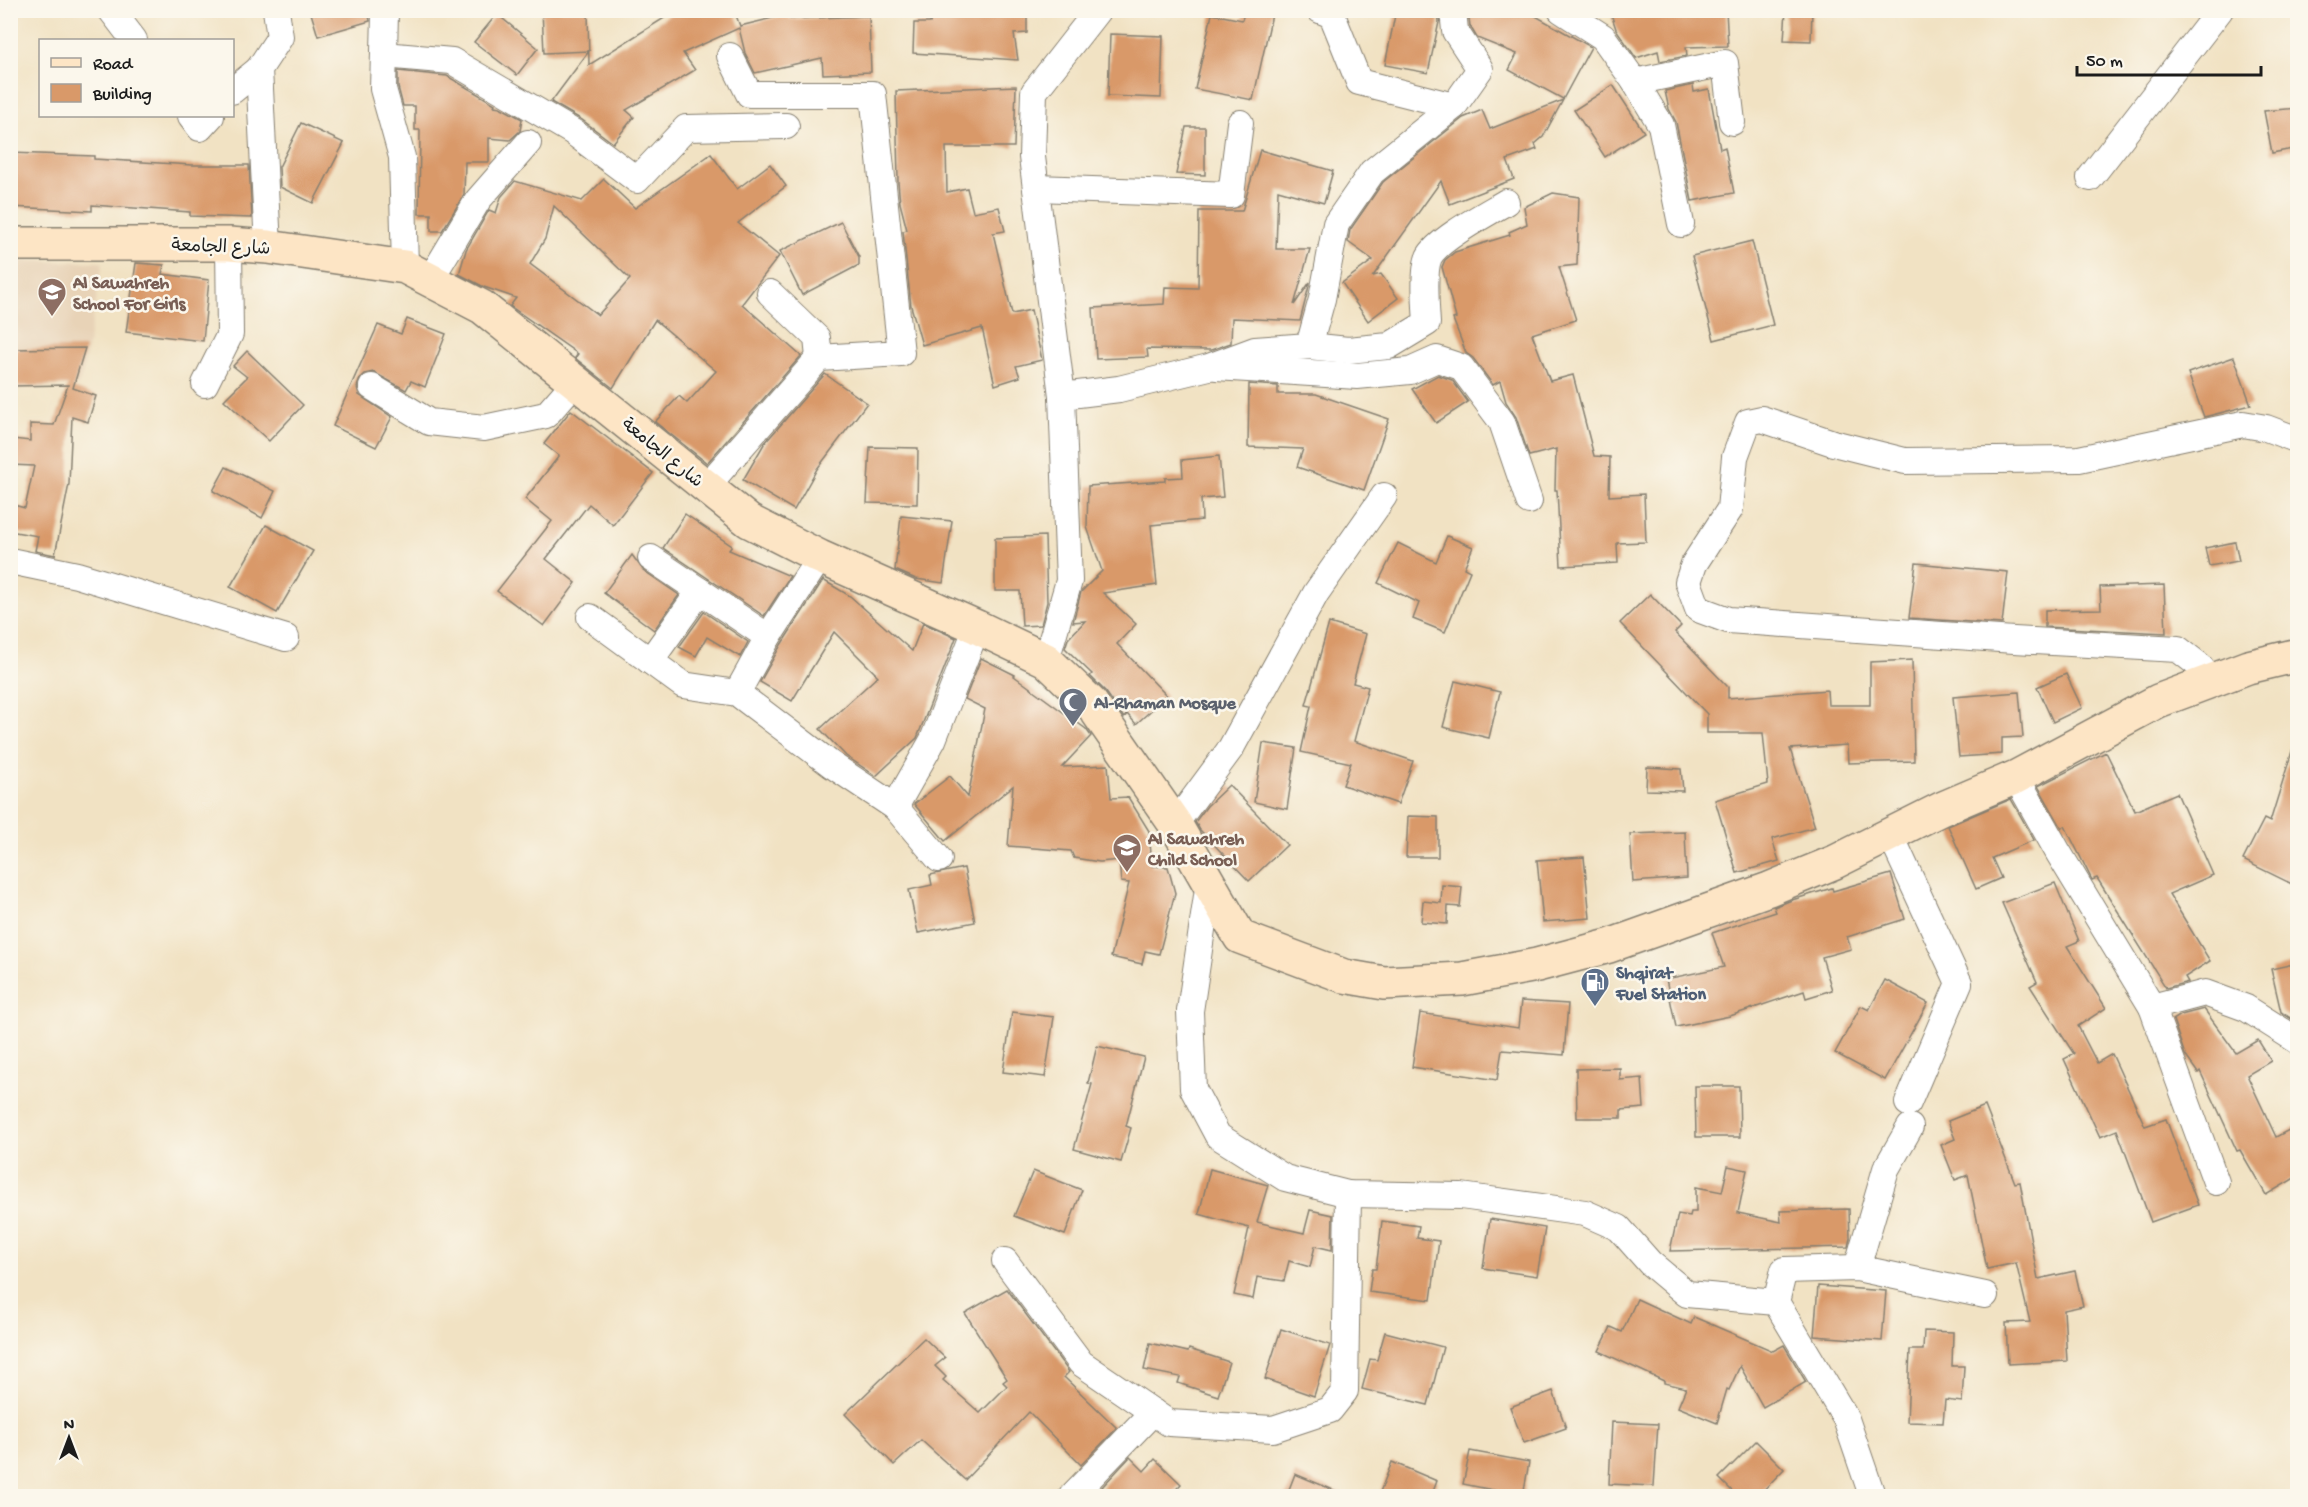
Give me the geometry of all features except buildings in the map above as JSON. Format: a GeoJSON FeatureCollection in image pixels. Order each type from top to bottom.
{"type":"FeatureCollection","features":[{"type":"Feature","properties":{"kind":"main road","name":"شارع الجامعة"},"geometry":{"type":"LineString","coordinates":[[10,243],[229,244],[268,247],[418,274],[482,307],[749,521],[1046,660],[1090,703],[1175,824],[1240,937],[1344,976],[1384,983],[1462,979],[1537,965],[1609,946],[1769,890],[1834,862],[1941,808],[2016,777],[2158,701],[2248,667],[2298,655]]}},
{"type":"Feature","properties":{"kind":"street"},"geometry":{"type":"LineString","coordinates":[[111,10],[133,39]]}},
{"type":"Feature","properties":{"kind":"street"},"geometry":{"type":"LineString","coordinates":[[234,89],[259,69],[280,37],[276,10]]}},
{"type":"Feature","properties":{"kind":"street"},"geometry":{"type":"LineString","coordinates":[[383,10],[385,14],[383,89],[402,157],[418,274]]}},
{"type":"Feature","properties":{"kind":"street"},"geometry":{"type":"LineString","coordinates":[[1046,660],[1070,581],[1062,396],[1032,157],[1034,92],[1098,10]]}},
{"type":"Feature","properties":{"kind":"street"},"geometry":{"type":"LineString","coordinates":[[1320,10],[1332,15],[1359,82],[1454,106]]}},
{"type":"Feature","properties":{"kind":"street"},"geometry":{"type":"LineString","coordinates":[[1309,346],[1322,299],[1336,224],[1372,172],[1454,106],[1480,69],[1455,31],[1454,10]]}},
{"type":"Feature","properties":{"kind":"street"},"geometry":{"type":"LineString","coordinates":[[1561,10],[1603,37],[1635,82],[1661,125],[1681,224]]}},
{"type":"Feature","properties":{"kind":"street"},"geometry":{"type":"LineString","coordinates":[[2090,178],[2220,10]]}},
{"type":"Feature","properties":{"kind":"street"},"geometry":{"type":"LineString","coordinates":[[384,55],[452,61],[573,132],[637,180],[686,128],[786,126]]}},
{"type":"Feature","properties":{"kind":"street"},"geometry":{"type":"LineString","coordinates":[[706,487],[819,358],[901,352],[873,94],[748,94],[730,56]]}},
{"type":"Feature","properties":{"kind":"street"},"geometry":{"type":"LineString","coordinates":[[1635,82],[1725,63],[1732,122]]}},
{"type":"Feature","properties":{"kind":"street"},"geometry":{"type":"LineString","coordinates":[[259,69],[268,247]]}},
{"type":"Feature","properties":{"kind":"street"},"geometry":{"type":"LineString","coordinates":[[192,117],[200,128],[210,117]]}},
{"type":"Feature","properties":{"kind":"street"},"geometry":{"type":"LineString","coordinates":[[1036,188],[1231,195],[1240,123]]}},
{"type":"Feature","properties":{"kind":"street"},"geometry":{"type":"LineString","coordinates":[[418,274],[528,143]]}},
{"type":"Feature","properties":{"kind":"street"},"geometry":{"type":"LineString","coordinates":[[1062,396],[1119,389],[1209,367],[1255,350],[1309,346],[1348,351],[1389,346],[1427,323],[1426,279],[1429,257],[1449,238],[1506,202]]}},
{"type":"Feature","properties":{"kind":"street"},"geometry":{"type":"LineString","coordinates":[[205,384],[230,334],[229,244]]}},
{"type":"Feature","properties":{"kind":"street"},"geometry":{"type":"LineString","coordinates":[[770,293],[817,338],[819,358]]}},
{"type":"Feature","properties":{"kind":"street"},"geometry":{"type":"LineString","coordinates":[[1209,367],[1358,376],[1410,371],[1437,359],[1461,367],[1502,422],[1529,501]]}},
{"type":"Feature","properties":{"kind":"street"},"geometry":{"type":"LineString","coordinates":[[372,387],[429,422],[484,429],[546,415],[574,382]]}},
{"type":"Feature","properties":{"kind":"street"},"geometry":{"type":"LineString","coordinates":[[2210,681],[2200,666],[2178,649],[1728,620],[1698,609],[1688,582],[1694,564],[1730,508],[1735,457],[1748,422],[1762,419],[1833,443],[1905,461],[2079,459],[2243,424],[2266,428],[2298,440]]}},
{"type":"Feature","properties":{"kind":"street"},"geometry":{"type":"LineString","coordinates":[[1175,824],[1231,748],[1316,593],[1384,496]]}},
{"type":"Feature","properties":{"kind":"street"},"geometry":{"type":"LineString","coordinates":[[737,693],[768,637],[820,556]]}},
{"type":"Feature","properties":{"kind":"street"},"geometry":{"type":"LineString","coordinates":[[651,558],[768,637]]}},
{"type":"Feature","properties":{"kind":"street"},"geometry":{"type":"LineString","coordinates":[[10,561],[77,575],[285,638]]}},
{"type":"Feature","properties":{"kind":"street"},"geometry":{"type":"LineString","coordinates":[[650,661],[700,591]]}},
{"type":"Feature","properties":{"kind":"street"},"geometry":{"type":"LineString","coordinates":[[590,617],[683,685],[737,693],[832,765],[895,807],[939,860]]}},
{"type":"Feature","properties":{"kind":"street"},"geometry":{"type":"LineString","coordinates":[[895,807],[933,740],[976,627]]}},
{"type":"Feature","properties":{"kind":"street"},"geometry":{"type":"LineString","coordinates":[[2016,777],[2058,852],[2152,1007],[2216,1182]]}},
{"type":"Feature","properties":{"kind":"street"},"geometry":{"type":"LineString","coordinates":[[1857,1268],[1886,1168],[1909,1115],[1959,983],[1890,834]]}},
{"type":"Feature","properties":{"kind":"street"},"geometry":{"type":"LineString","coordinates":[[1209,882],[1190,1011],[1193,1089],[1218,1136],[1285,1178],[1348,1194],[1461,1196],[1585,1213],[1619,1228],[1650,1263],[1687,1294],[1776,1302]]}},
{"type":"Feature","properties":{"kind":"street"},"geometry":{"type":"LineString","coordinates":[[2152,1007],[2205,993],[2246,1008],[2298,1041]]}},
{"type":"Feature","properties":{"kind":"street"},"geometry":{"type":"LineString","coordinates":[[1005,1261],[1081,1363],[1169,1424],[1273,1429],[1330,1410],[1345,1391],[1348,1194]]}},
{"type":"Feature","properties":{"kind":"street"},"geometry":{"type":"LineString","coordinates":[[1870,1497],[1871,1492],[1846,1419],[1776,1302],[1784,1270],[1857,1268],[1985,1295]]}},
{"type":"Feature","properties":{"kind":"street"},"geometry":{"type":"LineString","coordinates":[[1072,1497],[1153,1412]]}},
{"type":"Feature","properties":{"kind":"shaded area","name":"Al Sawahreh School For Girls"},"geometry":{"type":"Polygon","coordinates":[[[11,261],[103,262],[83,372],[78,385],[11,390],[11,261]]]}},
{"type":"Feature","properties":{"kind":"place","name":"Al Sawahreh School For Girls"},"geometry":{"type":"Point","coordinates":[52,318]}},
{"type":"Feature","properties":{"kind":"place","name":"Al-Rhaman Mosque"},"geometry":{"type":"Point","coordinates":[1073,728]}},
{"type":"Feature","properties":{"kind":"place","name":"Al Sawahreh Child School"},"geometry":{"type":"Point","coordinates":[1127,874]}},
{"type":"Feature","properties":{"kind":"place","name":"Shqirat Fuel Station"},"geometry":{"type":"Point","coordinates":[1595,1008]}}]}
